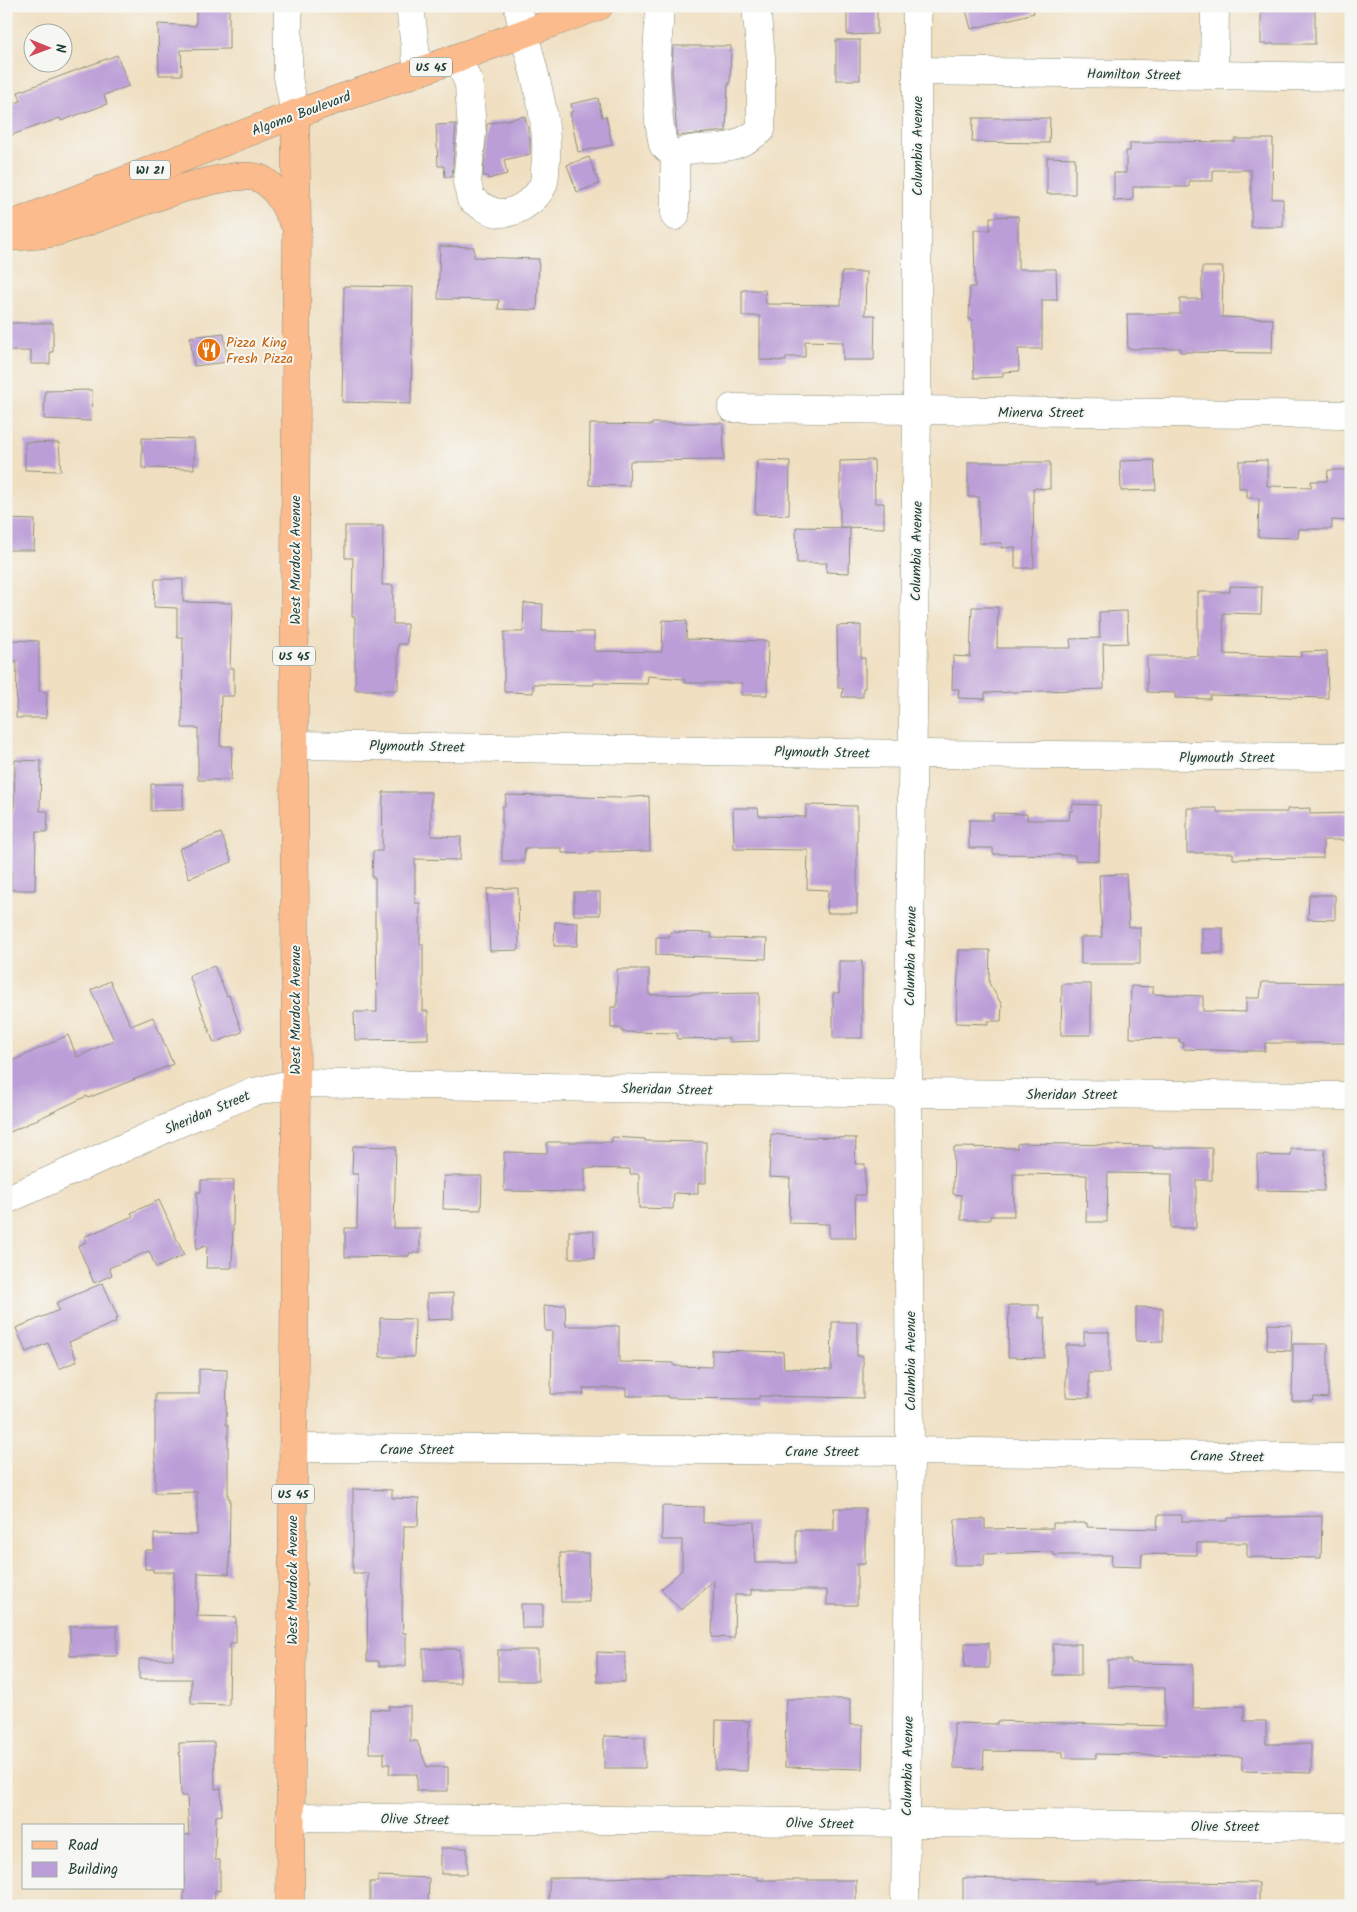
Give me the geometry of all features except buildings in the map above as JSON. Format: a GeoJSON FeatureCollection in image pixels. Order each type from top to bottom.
{"type":"FeatureCollection","features":[{"type":"Feature","properties":{"kind":"main road","name":"Algoma Boulevard"},"geometry":{"type":"LineString","coordinates":[[6,226],[295,114],[458,58],[599,6]]}},
{"type":"Feature","properties":{"kind":"main road","name":"West Murdock Avenue"},"geometry":{"type":"LineString","coordinates":[[290,1906],[296,1083],[294,745],[297,228],[295,114]]}},
{"type":"Feature","properties":{"kind":"main road"},"geometry":{"type":"LineString","coordinates":[[6,237],[54,233],[201,182],[242,176],[260,178],[270,185],[297,228]]}},
{"type":"Feature","properties":{"kind":"street"},"geometry":{"type":"LineString","coordinates":[[288,6],[288,77],[295,114]]}},
{"type":"Feature","properties":{"kind":"street"},"geometry":{"type":"LineString","coordinates":[[410,6],[418,72]]}},
{"type":"Feature","properties":{"kind":"street"},"geometry":{"type":"LineString","coordinates":[[458,58],[469,84],[472,133],[467,182],[471,200],[490,212],[510,214],[531,202],[543,186],[548,150],[541,102],[523,34],[518,6]]}},
{"type":"Feature","properties":{"kind":"street"},"geometry":{"type":"LineString","coordinates":[[660,6],[656,74],[659,121],[663,145],[675,156]]}},
{"type":"Feature","properties":{"kind":"street"},"geometry":{"type":"LineString","coordinates":[[675,216],[675,156],[686,149],[727,147],[749,138],[761,130],[761,56],[756,6]]}},
{"type":"Feature","properties":{"kind":"street","name":"Columbia Avenue"},"geometry":{"type":"LineString","coordinates":[[905,1906],[910,1451],[908,1093],[914,754],[917,411],[917,6]]}},
{"type":"Feature","properties":{"kind":"street"},"geometry":{"type":"LineString","coordinates":[[1214,75],[1215,6]]}},
{"type":"Feature","properties":{"kind":"street","name":"Hamilton Street"},"geometry":{"type":"LineString","coordinates":[[916,71],[1351,77]]}},
{"type":"Feature","properties":{"kind":"street","name":"Minerva Street"},"geometry":{"type":"LineString","coordinates":[[732,408],[1351,414]]}},
{"type":"Feature","properties":{"kind":"street","name":"Plymouth Street"},"geometry":{"type":"LineString","coordinates":[[294,745],[914,754],[1351,757]]}},
{"type":"Feature","properties":{"kind":"street","name":"Sheridan Street"},"geometry":{"type":"LineString","coordinates":[[6,1200],[250,1093],[296,1083],[908,1093],[1351,1096]]}},
{"type":"Feature","properties":{"kind":"street","name":"Crane Street"},"geometry":{"type":"LineString","coordinates":[[293,1448],[910,1451],[1351,1458]]}},
{"type":"Feature","properties":{"kind":"street","name":"Olive Street"},"geometry":{"type":"LineString","coordinates":[[290,1817],[1351,1827]]}},
{"type":"Feature","properties":{"kind":"place","name":"Pizza King Fresh Pizza"},"geometry":{"type":"Point","coordinates":[209,350]}}]}
